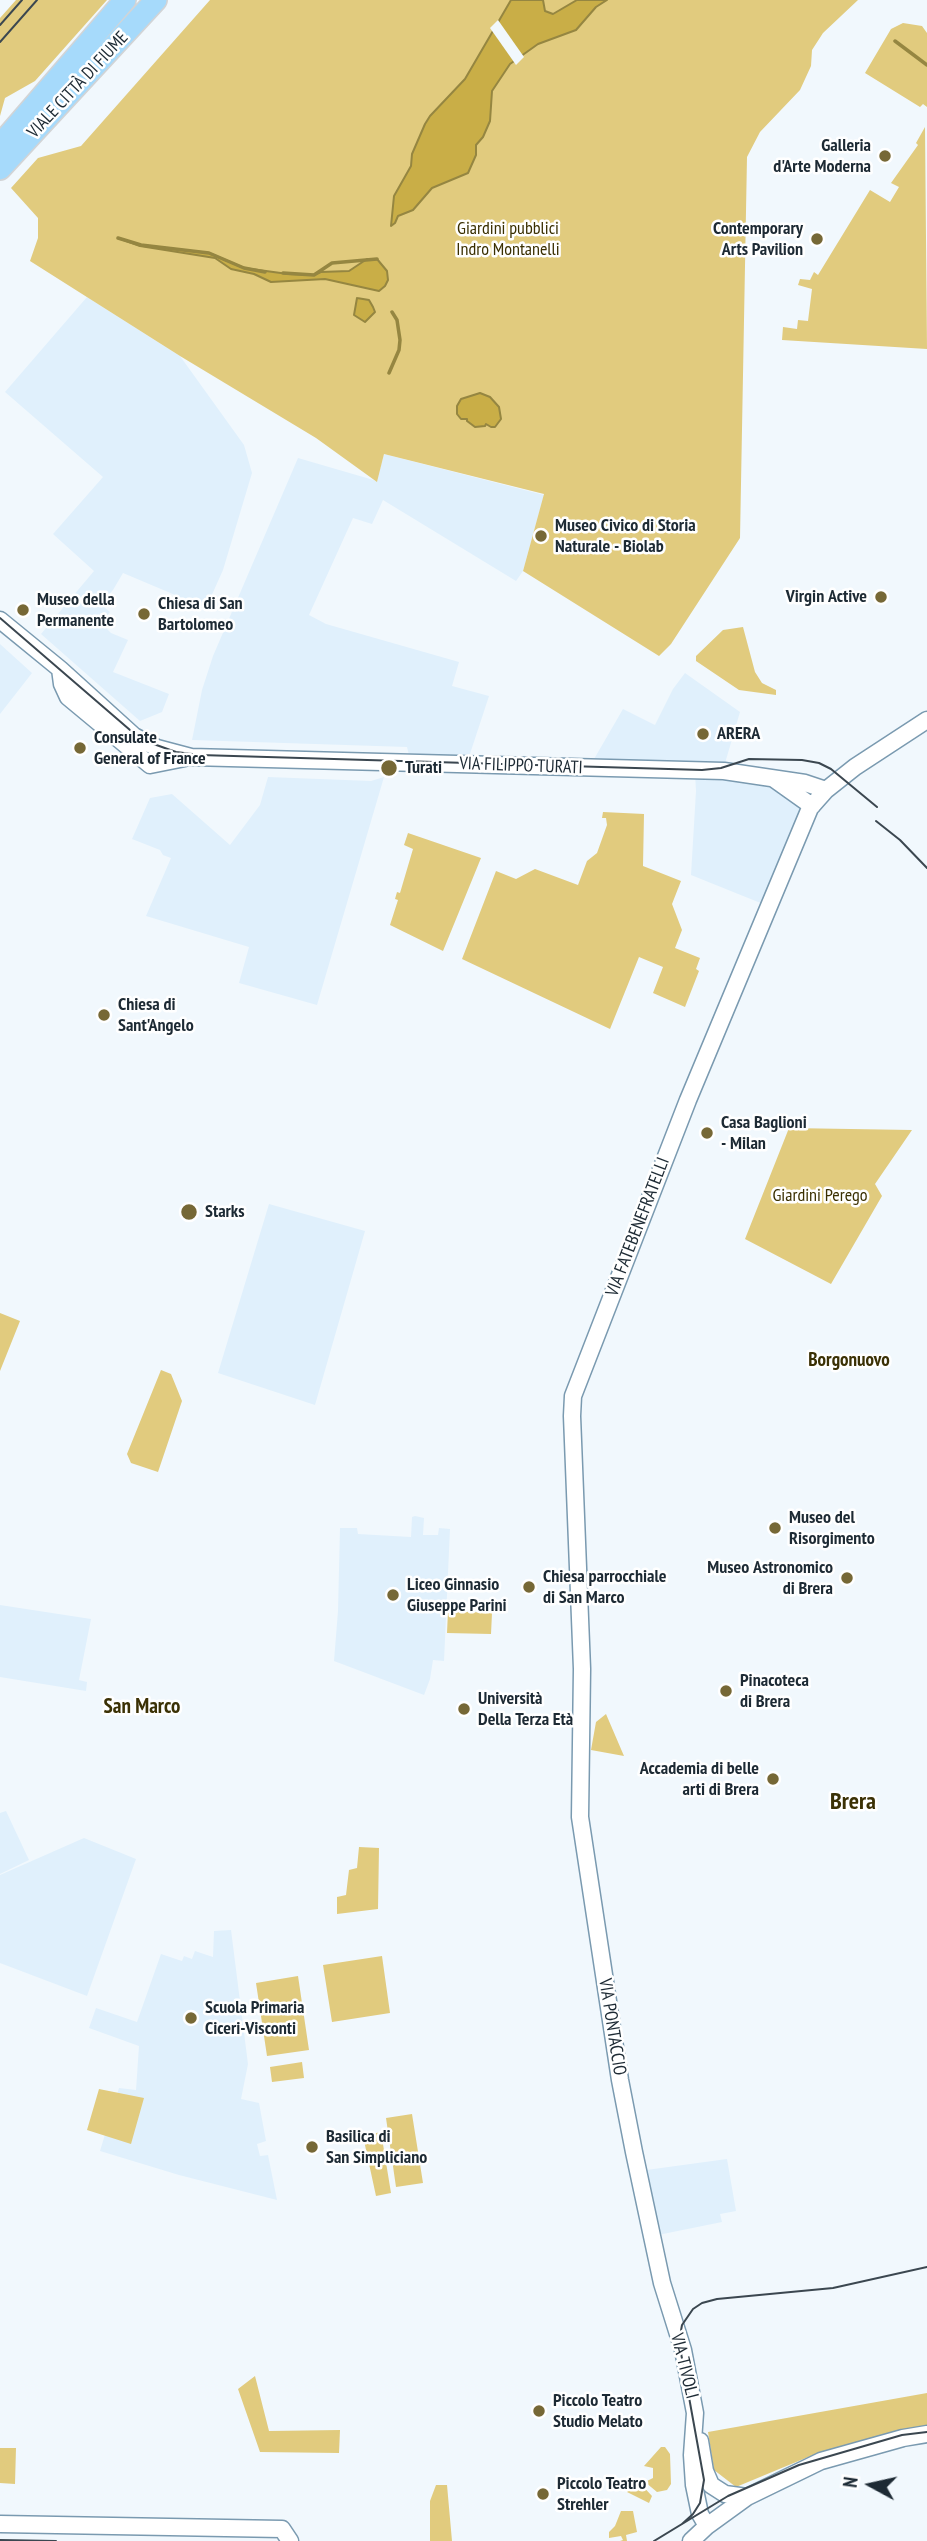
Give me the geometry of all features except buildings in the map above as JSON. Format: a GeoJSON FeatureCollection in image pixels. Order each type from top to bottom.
{"type":"FeatureCollection","features":[{"type":"Feature","properties":{"kind":"main road","name":"VIALE CITTÀ DI FIUME"},"geometry":{"type":"LineString","coordinates":[[0,145],[125,0]]}},
{"type":"Feature","properties":{"kind":"main road","name":"VIALE CITTÀ DI FIUME"},"geometry":{"type":"LineString","coordinates":[[0,169],[156,0]]}},
{"type":"Feature","properties":{"kind":"street"},"geometry":{"type":"LineString","coordinates":[[0,620],[60,669],[134,736],[157,748],[191,757]]}},
{"type":"Feature","properties":{"kind":"street","name":"VIA FILIPPO TURATI"},"geometry":{"type":"LineString","coordinates":[[60,669],[62,684],[68,697],[150,765],[191,757],[202,752],[258,753],[277,760],[724,771],[823,787]]}},
{"type":"Feature","properties":{"kind":"street","name":"VIA FATEBENEFRATELLI"},"geometry":{"type":"LineString","coordinates":[[580,1749],[582,1669],[572,1416],[575,1387],[692,1091],[812,806],[823,787],[927,720]]}},
{"type":"Feature","properties":{"kind":"street"},"geometry":{"type":"LineString","coordinates":[[774,779],[812,806]]}},
{"type":"Feature","properties":{"kind":"street","name":"VIA PONTACCIO"},"geometry":{"type":"LineString","coordinates":[[580,1749],[580,1817],[618,2066],[667,2303]]}},
{"type":"Feature","properties":{"kind":"street","name":"VIA TIVOLI"},"geometry":{"type":"LineString","coordinates":[[667,2303],[683,2350],[694,2421]]}},
{"type":"Feature","properties":{"kind":"street"},"geometry":{"type":"LineString","coordinates":[[694,2421],[705,2472],[711,2486],[719,2491],[747,2497]]}},
{"type":"Feature","properties":{"kind":"street"},"geometry":{"type":"LineString","coordinates":[[694,2421],[694,2485],[700,2514],[708,2534]]}},
{"type":"Feature","properties":{"kind":"street"},"geometry":{"type":"LineString","coordinates":[[691,2541],[708,2534],[747,2497],[821,2461],[927,2434]]}},
{"type":"Feature","properties":{"kind":"street"},"geometry":{"type":"LineString","coordinates":[[705,2472],[703,2501],[708,2534]]}},
{"type":"Feature","properties":{"kind":"street"},"geometry":{"type":"LineString","coordinates":[[0,2524],[286,2535]]}},
{"type":"Feature","properties":{"kind":"shaded area"},"geometry":{"type":"Polygon","coordinates":[[[511,0],[543,0],[545,11],[553,14],[577,0],[607,0],[596,7],[576,30],[538,44],[510,64],[492,91],[490,121],[476,145],[476,155],[468,173],[432,188],[413,210],[398,216],[391,226],[394,196],[411,166],[412,154],[425,124],[465,79],[511,0]]]}},
{"type":"Feature","properties":{"kind":"shaded area"},"geometry":{"type":"Polygon","coordinates":[[[118,238],[141,245],[209,253],[244,268],[288,274],[314,275],[321,272],[349,271],[367,259],[377,259],[387,271],[388,280],[379,291],[325,279],[271,282],[254,274],[231,269],[215,258],[140,246],[118,238]]]}},
{"type":"Feature","properties":{"kind":"shaded area"},"geometry":{"type":"Polygon","coordinates":[[[87,297],[180,356],[244,445],[252,473],[223,570],[206,608],[123,573],[103,601],[110,612],[101,623],[111,633],[128,640],[113,672],[169,694],[162,712],[140,721],[41,634],[94,571],[53,534],[103,477],[5,392],[87,297]]]}},
{"type":"Feature","properties":{"kind":"shaded area"},"geometry":{"type":"Polygon","coordinates":[[[357,298],[369,300],[375,312],[365,322],[354,315],[357,298]]]}},
{"type":"Feature","properties":{"kind":"shaded area"},"geometry":{"type":"Polygon","coordinates":[[[480,393],[490,397],[499,407],[501,419],[495,427],[486,424],[475,427],[457,414],[461,399],[480,393]]]}},
{"type":"Feature","properties":{"kind":"shaded area"},"geometry":{"type":"Polygon","coordinates":[[[384,454],[544,495],[523,571],[516,581],[383,500],[372,524],[353,518],[309,615],[326,624],[459,662],[452,686],[489,696],[467,763],[411,763],[407,747],[192,740],[202,690],[213,656],[298,458],[377,481],[384,454]]]}},
{"type":"Feature","properties":{"kind":"shaded area"},"geometry":{"type":"Polygon","coordinates":[[[0,644],[32,673],[0,714],[0,644]]]}},
{"type":"Feature","properties":{"kind":"shaded area"},"geometry":{"type":"Polygon","coordinates":[[[685,673],[740,712],[723,770],[590,766],[623,709],[655,725],[673,689],[685,673]]]}},
{"type":"Feature","properties":{"kind":"shaded area"},"geometry":{"type":"Polygon","coordinates":[[[695,773],[773,781],[810,808],[768,906],[691,875],[695,773]]]}},
{"type":"Feature","properties":{"kind":"shaded area"},"geometry":{"type":"Polygon","coordinates":[[[268,777],[371,781],[384,777],[317,1005],[239,983],[249,947],[146,916],[171,858],[163,855],[160,850],[132,839],[150,798],[172,794],[230,845],[260,805],[268,777]]]}},
{"type":"Feature","properties":{"kind":"shaded area"},"geometry":{"type":"Polygon","coordinates":[[[269,1204],[365,1231],[315,1405],[218,1373],[269,1204]]]}},
{"type":"Feature","properties":{"kind":"shaded area","name":"Liceo Ginnasio Giuseppe Parini"},"geometry":{"type":"Polygon","coordinates":[[[412,1517],[424,1518],[423,1535],[438,1535],[439,1528],[450,1529],[444,1661],[433,1660],[424,1695],[334,1661],[340,1528],[357,1528],[358,1534],[411,1537],[412,1517]]]}},
{"type":"Feature","properties":{"kind":"shaded area"},"geometry":{"type":"Polygon","coordinates":[[[0,1605],[91,1619],[79,1680],[87,1682],[86,1691],[0,1677],[0,1605]]]}},
{"type":"Feature","properties":{"kind":"shaded area"},"geometry":{"type":"Polygon","coordinates":[[[6,1811],[29,1860],[0,1874],[0,1813],[6,1811]]]}},
{"type":"Feature","properties":{"kind":"shaded area"},"geometry":{"type":"Polygon","coordinates":[[[84,1838],[136,1859],[87,1996],[0,1963],[0,1875],[84,1838]]]}},
{"type":"Feature","properties":{"kind":"shaded area"},"geometry":{"type":"Polygon","coordinates":[[[231,1930],[248,2064],[241,2099],[259,2103],[266,2141],[257,2144],[260,2156],[268,2155],[277,2200],[100,2151],[119,2088],[136,2090],[139,2046],[89,2028],[96,2008],[137,2022],[161,1954],[182,1961],[184,1956],[192,1959],[195,1951],[213,1957],[214,1931],[231,1930]]]}},
{"type":"Feature","properties":{"kind":"shaded area"},"geometry":{"type":"Polygon","coordinates":[[[727,2159],[736,2211],[720,2214],[722,2222],[653,2236],[639,2171],[727,2159]]]}},
{"type":"Feature","properties":{"kind":"green space"},"geometry":{"type":"Polygon","coordinates":[[[16,0],[107,0],[35,81],[5,98],[0,116],[0,18],[16,0]]]}},
{"type":"Feature","properties":{"kind":"green space","name":"Giardini pubblici Indro Montanelli"},"geometry":{"type":"Polygon","coordinates":[[[210,0],[858,0],[823,33],[812,50],[811,66],[800,90],[760,132],[747,157],[740,538],[671,644],[659,656],[523,571],[544,494],[384,454],[377,482],[316,438],[30,261],[38,238],[38,218],[11,188],[38,158],[81,146],[210,0]]]}},
{"type":"Feature","properties":{"kind":"green space"},"geometry":{"type":"Polygon","coordinates":[[[903,23],[922,26],[927,33],[927,107],[923,104],[920,107],[865,73],[891,29],[903,23]]]}},
{"type":"Feature","properties":{"kind":"green space"},"geometry":{"type":"Polygon","coordinates":[[[925,127],[927,349],[782,340],[783,327],[797,329],[798,320],[808,321],[812,289],[798,285],[800,279],[810,280],[814,272],[818,275],[870,190],[890,202],[899,187],[891,183],[918,145],[916,143],[925,127]]]}},
{"type":"Feature","properties":{"kind":"green space"},"geometry":{"type":"Polygon","coordinates":[[[743,627],[755,672],[762,683],[776,690],[776,695],[739,690],[696,661],[696,656],[723,630],[743,627]]]}},
{"type":"Feature","properties":{"kind":"green space"},"geometry":{"type":"Polygon","coordinates":[[[603,812],[644,814],[643,866],[681,881],[672,904],[682,930],[675,948],[700,958],[696,969],[699,971],[685,1007],[653,993],[663,967],[639,957],[610,1029],[462,959],[496,871],[516,879],[535,869],[578,885],[587,861],[597,853],[607,825],[606,818],[602,818],[603,812]]]}},
{"type":"Feature","properties":{"kind":"green space"},"geometry":{"type":"Polygon","coordinates":[[[408,833],[481,858],[443,951],[390,925],[398,900],[395,899],[397,892],[400,893],[413,849],[404,845],[408,833]]]}},
{"type":"Feature","properties":{"kind":"green space","name":"Giardini Perego"},"geometry":{"type":"Polygon","coordinates":[[[789,1128],[912,1130],[875,1184],[882,1196],[831,1284],[745,1239],[789,1128]]]}},
{"type":"Feature","properties":{"kind":"green space"},"geometry":{"type":"Polygon","coordinates":[[[0,1313],[20,1321],[0,1371],[0,1313]]]}},
{"type":"Feature","properties":{"kind":"green space"},"geometry":{"type":"Polygon","coordinates":[[[161,1370],[171,1374],[182,1401],[158,1472],[131,1463],[127,1454],[161,1370]]]}},
{"type":"Feature","properties":{"kind":"green space"},"geometry":{"type":"Polygon","coordinates":[[[448,1611],[492,1613],[491,1634],[447,1633],[448,1611]]]}},
{"type":"Feature","properties":{"kind":"green space"},"geometry":{"type":"Polygon","coordinates":[[[606,1714],[624,1756],[591,1750],[596,1722],[606,1714]]]}},
{"type":"Feature","properties":{"kind":"green space"},"geometry":{"type":"Polygon","coordinates":[[[359,1847],[379,1848],[378,1909],[337,1914],[337,1897],[346,1895],[349,1870],[357,1868],[359,1847]]]}},
{"type":"Feature","properties":{"kind":"green space"},"geometry":{"type":"Polygon","coordinates":[[[382,1956],[390,2013],[332,2022],[323,1965],[382,1956]]]}},
{"type":"Feature","properties":{"kind":"green space"},"geometry":{"type":"Polygon","coordinates":[[[298,1976],[309,2050],[267,2056],[256,1983],[298,1976]]]}},
{"type":"Feature","properties":{"kind":"green space"},"geometry":{"type":"Polygon","coordinates":[[[302,2062],[304,2078],[272,2082],[270,2067],[302,2062]]]}},
{"type":"Feature","properties":{"kind":"green space"},"geometry":{"type":"Polygon","coordinates":[[[99,2089],[144,2098],[131,2144],[87,2130],[99,2089]]]}},
{"type":"Feature","properties":{"kind":"green space"},"geometry":{"type":"Polygon","coordinates":[[[412,2114],[423,2183],[396,2187],[386,2118],[412,2114]]]}},
{"type":"Feature","properties":{"kind":"green space"},"geometry":{"type":"Polygon","coordinates":[[[381,2132],[391,2193],[376,2196],[363,2136],[381,2132]]]}},
{"type":"Feature","properties":{"kind":"green space"},"geometry":{"type":"Polygon","coordinates":[[[255,2376],[269,2431],[340,2430],[339,2453],[260,2452],[238,2389],[255,2376]]]}},
{"type":"Feature","properties":{"kind":"green space"},"geometry":{"type":"Polygon","coordinates":[[[927,2393],[927,2427],[813,2455],[736,2487],[714,2470],[708,2432],[927,2393]]]}},
{"type":"Feature","properties":{"kind":"green space"},"geometry":{"type":"Polygon","coordinates":[[[661,2447],[665,2447],[670,2454],[671,2484],[667,2490],[657,2492],[645,2482],[653,2478],[653,2468],[644,2466],[661,2447]]]}},
{"type":"Feature","properties":{"kind":"green space"},"geometry":{"type":"Polygon","coordinates":[[[0,2448],[16,2448],[15,2484],[0,2483],[0,2448]]]}},
{"type":"Feature","properties":{"kind":"green space"},"geometry":{"type":"Polygon","coordinates":[[[638,2481],[652,2496],[649,2503],[627,2492],[630,2485],[638,2481]]]}},
{"type":"Feature","properties":{"kind":"green space"},"geometry":{"type":"Polygon","coordinates":[[[436,2485],[447,2485],[452,2541],[430,2541],[430,2501],[436,2485]]]}},
{"type":"Feature","properties":{"kind":"green space"},"geometry":{"type":"Polygon","coordinates":[[[621,2511],[633,2511],[637,2532],[626,2535],[627,2541],[620,2541],[623,2540],[621,2536],[609,2538],[609,2532],[615,2526],[621,2511]]]}},
{"type":"Feature","properties":{"kind":"pier"},"geometry":{"type":"Polygon","coordinates":[[[498,20],[524,57],[516,65],[490,28],[498,20]]]}},
{"type":"Feature","properties":{"kind":"waterway"},"geometry":{"type":"LineString","coordinates":[[895,41],[927,65]]}},
{"type":"Feature","properties":{"kind":"waterway"},"geometry":{"type":"LineString","coordinates":[[118,238],[141,245],[209,253],[244,268],[265,272]]}},
{"type":"Feature","properties":{"kind":"waterway"},"geometry":{"type":"LineString","coordinates":[[283,273],[314,275],[332,263],[377,259]]}},
{"type":"Feature","properties":{"kind":"waterway"},"geometry":{"type":"LineString","coordinates":[[389,373],[399,350],[400,340],[397,320],[392,312]]}},
{"type":"Feature","properties":{"kind":"tram line"},"geometry":{"type":"LineString","coordinates":[[0,25],[22,0]]}},
{"type":"Feature","properties":{"kind":"tram line"},"geometry":{"type":"LineString","coordinates":[[0,42],[37,0]]}},
{"type":"Feature","properties":{"kind":"tram line"},"geometry":{"type":"LineString","coordinates":[[0,618],[130,730],[148,742],[176,752],[200,755],[702,770],[721,768],[749,759],[802,760],[819,763],[831,769],[877,807]]}},
{"type":"Feature","properties":{"kind":"tram line"},"geometry":{"type":"LineString","coordinates":[[876,821],[900,840],[927,868]]}},
{"type":"Feature","properties":{"kind":"tram line"},"geometry":{"type":"LineString","coordinates":[[682,2524],[700,2503],[704,2480],[679,2342],[682,2325],[693,2309],[717,2299],[833,2288],[927,2267]]}},
{"type":"Feature","properties":{"kind":"tram line"},"geometry":{"type":"LineString","coordinates":[[654,2541],[728,2496],[799,2465],[902,2435],[927,2432]]}},
{"type":"Feature","properties":{"kind":"tram line"},"geometry":{"type":"LineString","coordinates":[[0,2540],[56,2541]]}},
{"type":"Feature","properties":{"kind":"place","name":"Galleria d'Arte Moderna"},"geometry":{"type":"Point","coordinates":[885,156]}},
{"type":"Feature","properties":{"kind":"place","name":"Contemporary Arts Pavilion"},"geometry":{"type":"Point","coordinates":[817,239]}},
{"type":"Feature","properties":{"kind":"place","name":"Museo Civico di Storia Naturale - Biolab"},"geometry":{"type":"Point","coordinates":[541,536]}},
{"type":"Feature","properties":{"kind":"place","name":"Virgin Active"},"geometry":{"type":"Point","coordinates":[881,597]}},
{"type":"Feature","properties":{"kind":"place","name":"Museo della Permanente"},"geometry":{"type":"Point","coordinates":[23,610]}},
{"type":"Feature","properties":{"kind":"place","name":"Chiesa di San Bartolomeo"},"geometry":{"type":"Point","coordinates":[144,614]}},
{"type":"Feature","properties":{"kind":"place","name":"ARERA"},"geometry":{"type":"Point","coordinates":[703,734]}},
{"type":"Feature","properties":{"kind":"place","name":"Consulate General of France"},"geometry":{"type":"Point","coordinates":[80,748]}},
{"type":"Feature","properties":{"kind":"place","name":"Turati"},"geometry":{"type":"Point","coordinates":[389,768]}},
{"type":"Feature","properties":{"kind":"place","name":"Chiesa di Sant'Angelo"},"geometry":{"type":"Point","coordinates":[104,1015]}},
{"type":"Feature","properties":{"kind":"place","name":"Casa Baglioni - Milan"},"geometry":{"type":"Point","coordinates":[707,1133]}},
{"type":"Feature","properties":{"kind":"place","name":"Starks"},"geometry":{"type":"Point","coordinates":[189,1212]}},
{"type":"Feature","properties":{"kind":"place","name":"Museo del Risorgimento"},"geometry":{"type":"Point","coordinates":[775,1528]}},
{"type":"Feature","properties":{"kind":"place","name":"Museo Astronomico di Brera"},"geometry":{"type":"Point","coordinates":[847,1578]}},
{"type":"Feature","properties":{"kind":"place","name":"Chiesa parrocchiale di San Marco"},"geometry":{"type":"Point","coordinates":[529,1587]}},
{"type":"Feature","properties":{"kind":"place","name":"Liceo Ginnasio Giuseppe Parini"},"geometry":{"type":"Point","coordinates":[393,1595]}},
{"type":"Feature","properties":{"kind":"place","name":"Pinacoteca di Brera"},"geometry":{"type":"Point","coordinates":[726,1691]}},
{"type":"Feature","properties":{"kind":"place","name":"Università Della Terza Età"},"geometry":{"type":"Point","coordinates":[464,1709]}},
{"type":"Feature","properties":{"kind":"place","name":"Accademia di belle arti di Brera"},"geometry":{"type":"Point","coordinates":[773,1779]}},
{"type":"Feature","properties":{"kind":"place","name":"Scuola Primaria Ciceri-Visconti"},"geometry":{"type":"Point","coordinates":[191,2018]}},
{"type":"Feature","properties":{"kind":"place","name":"Basilica di San Simpliciano"},"geometry":{"type":"Point","coordinates":[312,2147]}},
{"type":"Feature","properties":{"kind":"place","name":"Piccolo Teatro Studio Melato"},"geometry":{"type":"Point","coordinates":[539,2411]}},
{"type":"Feature","properties":{"kind":"place","name":"Piccolo Teatro Strehler"},"geometry":{"type":"Point","coordinates":[543,2494]}},
{"type":"Feature","properties":{"kind":"district","name":"Borgonuovo"},"geometry":{"type":"Point","coordinates":[849,1361]}},
{"type":"Feature","properties":{"kind":"district","name":"San Marco"},"geometry":{"type":"Point","coordinates":[142,1707]}},
{"type":"Feature","properties":{"kind":"district","name":"Brera"},"geometry":{"type":"Point","coordinates":[853,1802]}}]}
